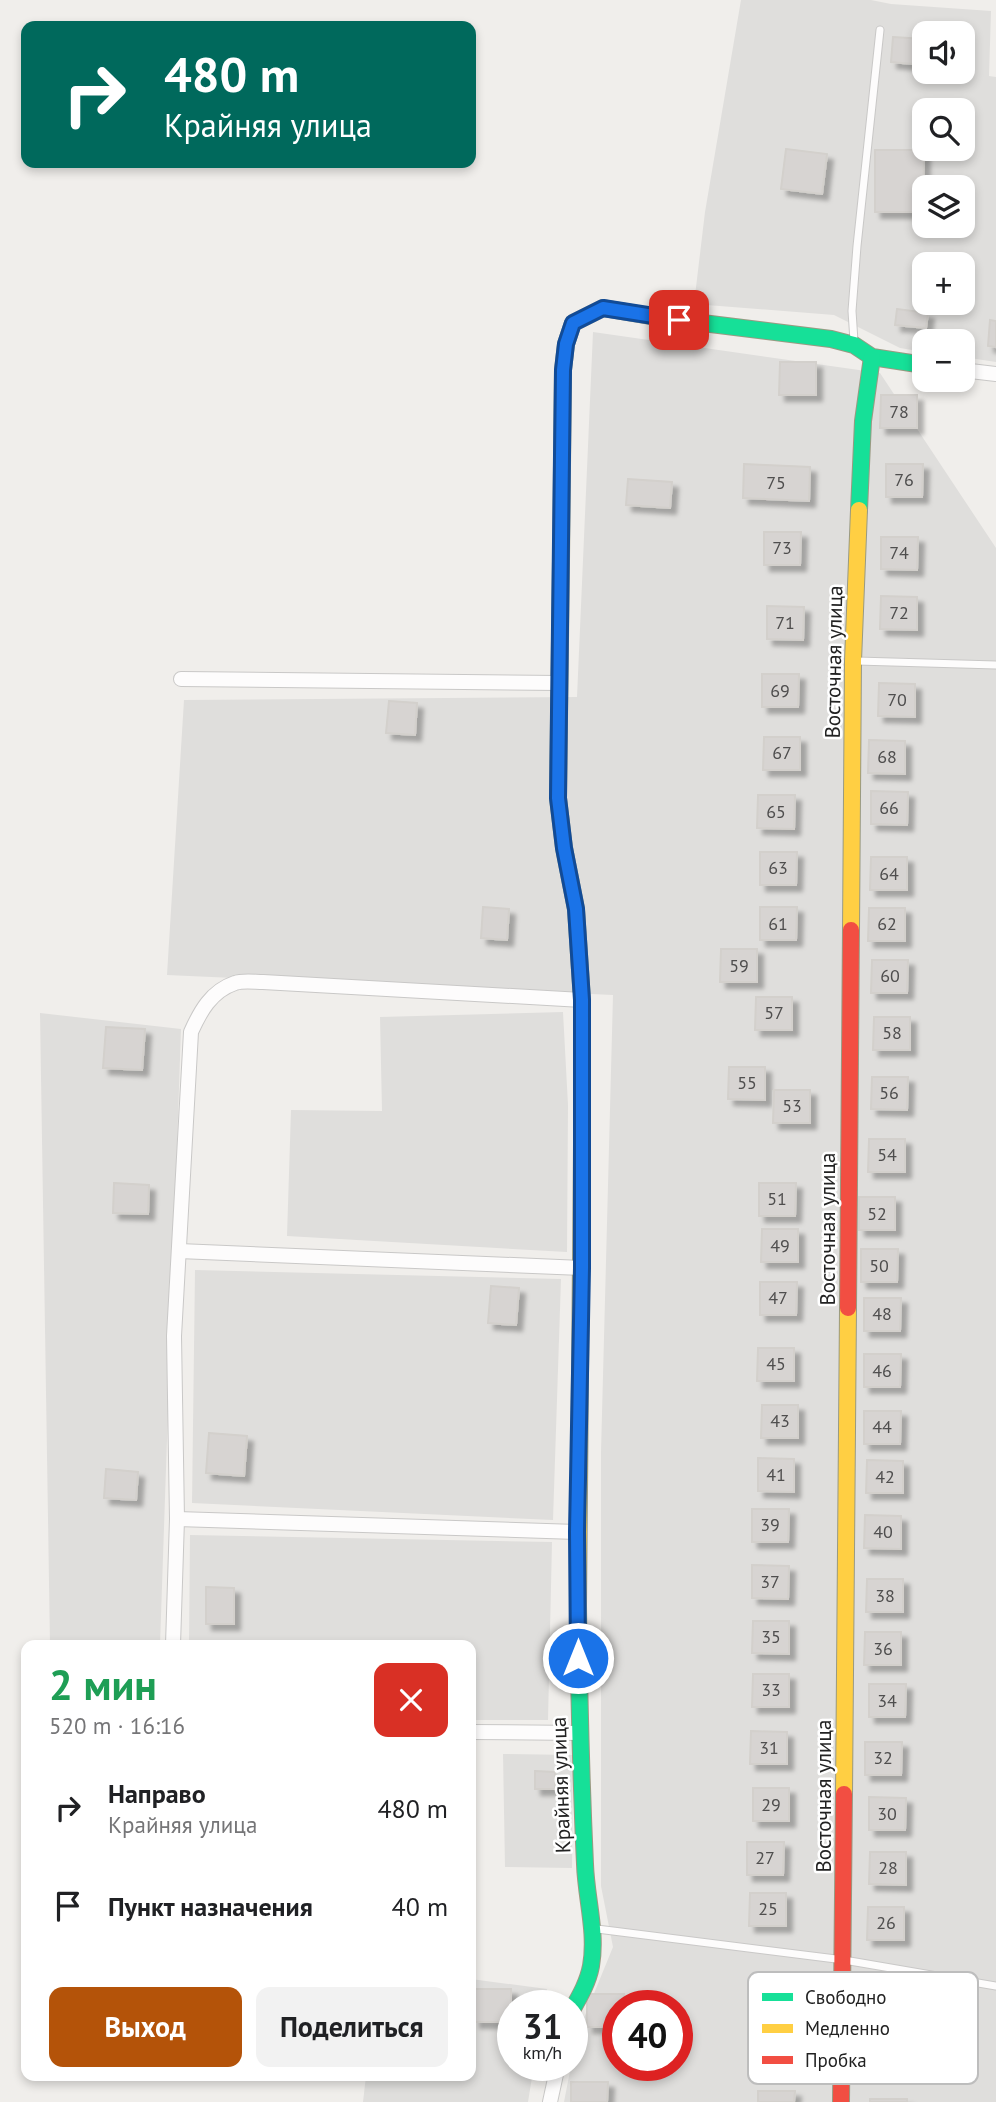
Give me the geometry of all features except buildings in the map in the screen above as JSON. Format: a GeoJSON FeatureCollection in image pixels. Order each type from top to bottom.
{"type":"FeatureCollection","features":[{"type":"Feature","properties":{"kind":"street","name":"Крайняя улица"},"geometry":{"type":"LineString","coordinates":[[583,1990],[591,1965],[593,1929],[586,1891],[579,1733],[577,1532],[582,1268],[582,1000],[576,909],[558,798],[563,370],[566,344],[573,323],[603,308],[831,340],[854,345],[872,357],[912,363]]}},
{"type":"Feature","properties":{"kind":"street","name":"Восточная улица"},"geometry":{"type":"LineString","coordinates":[[844,1972],[853,661],[863,421],[872,357]]}},
{"type":"Feature","properties":{"kind":"street"},"geometry":{"type":"LineString","coordinates":[[975,372],[996,374]]}},
{"type":"Feature","properties":{"kind":"street"},"geometry":{"type":"LineString","coordinates":[[181,679],[558,683]]}},
{"type":"Feature","properties":{"kind":"street"},"geometry":{"type":"LineString","coordinates":[[173,1640],[177,1519],[174,1336],[191,1032],[201,1010],[214,995],[236,983],[263,982],[582,1000]]}},
{"type":"Feature","properties":{"kind":"street"},"geometry":{"type":"LineString","coordinates":[[179,1251],[582,1268]]}},
{"type":"Feature","properties":{"kind":"street"},"geometry":{"type":"LineString","coordinates":[[177,1519],[577,1532]]}},
{"type":"Feature","properties":{"kind":"street"},"geometry":{"type":"LineString","coordinates":[[476,1732],[579,1733]]}},
{"type":"Feature","properties":{"kind":"street"},"geometry":{"type":"LineString","coordinates":[[551,2102],[555,2081]]}},
{"type":"Feature","properties":{"kind":"street","name":"Восточная улица"},"geometry":{"type":"LineString","coordinates":[[841,2084],[841,2102]]}},
{"type":"Feature","properties":{"kind":"lane"},"geometry":{"type":"LineString","coordinates":[[854,345],[852,311],[857,246],[880,30]]}},
{"type":"Feature","properties":{"kind":"lane"},"geometry":{"type":"LineString","coordinates":[[853,661],[996,665]]}},
{"type":"Feature","properties":{"kind":"lane"},"geometry":{"type":"LineString","coordinates":[[593,1929],[844,1960],[914,1972]]}},
{"type":"Feature","properties":{"kind":"lane"},"geometry":{"type":"LineString","coordinates":[[978,1983],[996,1986]]}},
{"type":"Feature","properties":{"kind":"shaded area"},"geometry":{"type":"Polygon","coordinates":[[[741,0],[871,0],[891,4],[991,11],[989,76],[996,77],[996,362],[975,359],[975,329],[912,329],[912,350],[900,348],[834,315],[694,304],[705,212],[741,0]]]}},
{"type":"Feature","properties":{"kind":"shaded area"},"geometry":{"type":"Polygon","coordinates":[[[593,332],[880,373],[996,548],[996,2102],[564,2102],[568,2081],[588,2081],[588,2008],[613,1947],[601,1886],[601,1452],[613,995],[167,975],[184,700],[577,697],[593,332]]]}},
{"type":"Feature","properties":{"kind":"shaded area"},"geometry":{"type":"Polygon","coordinates":[[[563,1012],[568,1105],[567,1252],[287,1236],[291,1110],[382,1111],[380,1017],[563,1012]]]}},
{"type":"Feature","properties":{"kind":"shaded area"},"geometry":{"type":"Polygon","coordinates":[[[40,1013],[181,1029],[160,1640],[50,1640],[40,1013]]]}},
{"type":"Feature","properties":{"kind":"shaded area"},"geometry":{"type":"Polygon","coordinates":[[[195,1270],[561,1279],[553,1520],[192,1503],[195,1270]]]}},
{"type":"Feature","properties":{"kind":"shaded area"},"geometry":{"type":"Polygon","coordinates":[[[190,1535],[552,1542],[548,1720],[476,1720],[476,1640],[189,1640],[190,1535]]]}},
{"type":"Feature","properties":{"kind":"shaded area"},"geometry":{"type":"Polygon","coordinates":[[[503,1754],[573,1755],[572,1868],[505,1867],[503,1754]]]}},
{"type":"Feature","properties":{"kind":"shaded area"},"geometry":{"type":"Polygon","coordinates":[[[476,1980],[547,1989],[497,1990],[497,2081],[531,2081],[528,2102],[363,2102],[365,2081],[476,2081],[476,1980]]]}},
{"type":"Feature","properties":{"kind":"traffic: fast"},"geometry":{"type":"LineString","coordinates":[[662,318],[831,339],[854,345],[872,357],[912,363]]}},
{"type":"Feature","properties":{"kind":"traffic: fast"},"geometry":{"type":"LineString","coordinates":[[859,510],[863,421],[872,357]]}},
{"type":"Feature","properties":{"kind":"traffic: fast"},"geometry":{"type":"LineString","coordinates":[[578,1606],[585,1864],[593,1940],[590,1972],[582,1990]]}},
{"type":"Feature","properties":{"kind":"traffic: slow"},"geometry":{"type":"LineString","coordinates":[[561,561],[563,370],[566,344],[573,323],[603,308],[662,318]]}},
{"type":"Feature","properties":{"kind":"traffic: slow"},"geometry":{"type":"LineString","coordinates":[[851,930],[853,661],[859,510]]}},
{"type":"Feature","properties":{"kind":"traffic: slow"},"geometry":{"type":"LineString","coordinates":[[578,1606],[582,1144]]}},
{"type":"Feature","properties":{"kind":"traffic: slow"},"geometry":{"type":"LineString","coordinates":[[844,1794],[848,1308]]}},
{"type":"Feature","properties":{"kind":"traffic: jam"},"geometry":{"type":"LineString","coordinates":[[561,561],[558,798],[576,909],[582,1000],[582,1144]]}},
{"type":"Feature","properties":{"kind":"traffic: jam"},"geometry":{"type":"LineString","coordinates":[[848,1308],[851,930]]}},
{"type":"Feature","properties":{"kind":"traffic: jam"},"geometry":{"type":"LineString","coordinates":[[842,1972],[844,1794]]}},
{"type":"Feature","properties":{"kind":"traffic: jam"},"geometry":{"type":"LineString","coordinates":[[841,2084],[841,2102]]}},
{"type":"Feature","properties":{"kind":"route"},"geometry":{"type":"LineString","coordinates":[[578,1658],[582,1000],[576,909],[558,798],[563,370],[566,344],[573,323],[603,308],[679,320]]}}]}
